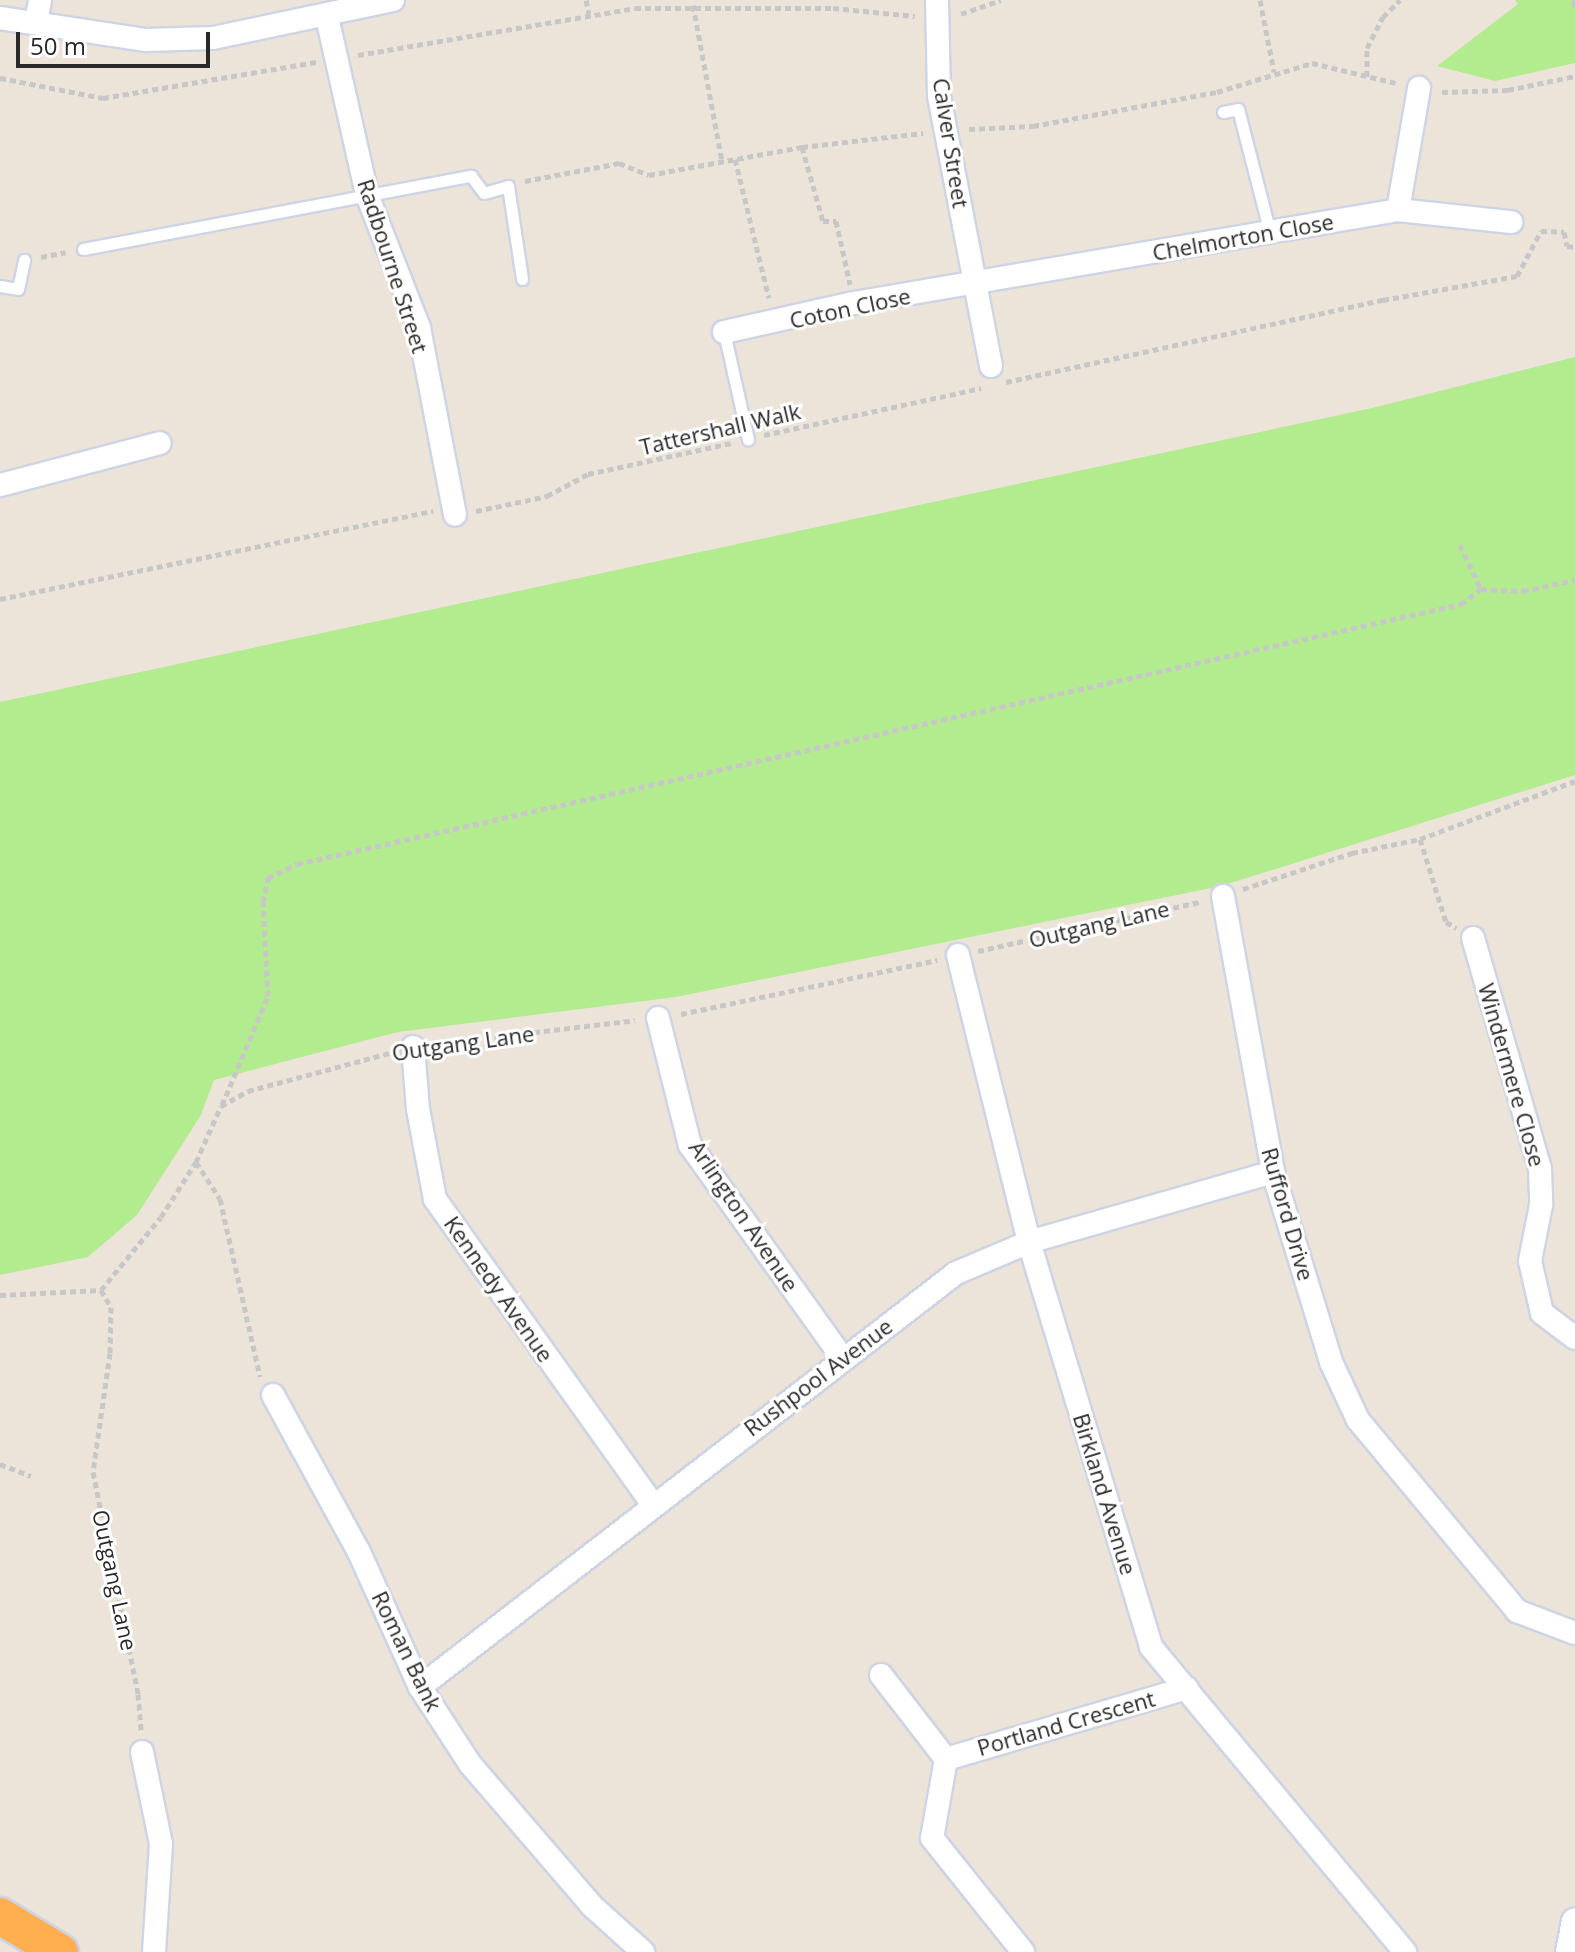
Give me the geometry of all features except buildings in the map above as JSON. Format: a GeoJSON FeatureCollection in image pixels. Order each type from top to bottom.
{"type":"FeatureCollection","features":[{"type":"Feature","properties":{"kind":"highway"},"geometry":{"type":"LineString","coordinates":[[0,1916],[60,1952]]}},
{"type":"Feature","properties":{"kind":"street"},"geometry":{"type":"LineString","coordinates":[[36,23],[40,0]]}},
{"type":"Feature","properties":{"kind":"street"},"geometry":{"type":"LineString","coordinates":[[0,18],[146,40],[213,38],[327,17],[393,0]]}},
{"type":"Feature","properties":{"kind":"street","name":"Calver Street"},"geometry":{"type":"LineString","coordinates":[[937,9],[939,96],[994,375]]}},
{"type":"Feature","properties":{"kind":"street","name":"Radbourne Street"},"geometry":{"type":"LineString","coordinates":[[327,17],[367,195],[419,328],[455,511]]}},
{"type":"Feature","properties":{"kind":"street"},"geometry":{"type":"LineString","coordinates":[[1398,210],[1419,88]]}},
{"type":"Feature","properties":{"kind":"street","name":"Chelmorton Close"},"geometry":{"type":"LineString","coordinates":[[976,284],[1398,210],[1511,222]]}},
{"type":"Feature","properties":{"kind":"street","name":"Coton Close"},"geometry":{"type":"LineString","coordinates":[[724,332],[854,303],[976,284]]}},
{"type":"Feature","properties":{"kind":"street"},"geometry":{"type":"LineString","coordinates":[[0,485],[160,443]]}},
{"type":"Feature","properties":{"kind":"street","name":"Rufford Drive"},"geometry":{"type":"LineString","coordinates":[[1223,896],[1273,1172],[1331,1362],[1358,1420],[1517,1611],[1575,1633]]}},
{"type":"Feature","properties":{"kind":"street","name":"Windermere Close"},"geometry":{"type":"LineString","coordinates":[[1473,938],[1540,1168],[1541,1205],[1530,1261],[1542,1313],[1575,1338]]}},
{"type":"Feature","properties":{"kind":"street","name":"Birkland Avenue"},"geometry":{"type":"LineString","coordinates":[[958,955],[1029,1242],[1151,1647],[1405,1952]]}},
{"type":"Feature","properties":{"kind":"street","name":"Arlington Avenue"},"geometry":{"type":"LineString","coordinates":[[658,1018],[690,1145],[842,1357]]}},
{"type":"Feature","properties":{"kind":"street","name":"Kennedy Avenue"},"geometry":{"type":"LineString","coordinates":[[413,1047],[418,1109],[435,1199],[653,1505]]}},
{"type":"Feature","properties":{"kind":"street","name":"Rushpool Avenue"},"geometry":{"type":"LineString","coordinates":[[420,1687],[842,1357],[956,1273],[1029,1242],[1273,1172]]}},
{"type":"Feature","properties":{"kind":"street","name":"Roman Bank"},"geometry":{"type":"LineString","coordinates":[[273,1395],[359,1552],[420,1687],[470,1764],[592,1906],[643,1952]]}},
{"type":"Feature","properties":{"kind":"street"},"geometry":{"type":"LineString","coordinates":[[881,1675],[946,1759],[932,1838],[1023,1952]]}},
{"type":"Feature","properties":{"kind":"street","name":"Portland Crescent"},"geometry":{"type":"LineString","coordinates":[[946,1759],[1187,1688]]}},
{"type":"Feature","properties":{"kind":"street"},"geometry":{"type":"LineString","coordinates":[[142,1752],[161,1844],[154,1952]]}},
{"type":"Feature","properties":{"kind":"street"},"geometry":{"type":"LineString","coordinates":[[1569,1952],[1575,1922]]}},
{"type":"Feature","properties":{"kind":"lane"},"geometry":{"type":"LineString","coordinates":[[1223,112],[1238,109],[1270,233]]}},
{"type":"Feature","properties":{"kind":"lane"},"geometry":{"type":"LineString","coordinates":[[83,249],[471,176],[484,193],[508,186],[522,279]]}},
{"type":"Feature","properties":{"kind":"lane"},"geometry":{"type":"LineString","coordinates":[[0,286],[18,289],[24,260]]}},
{"type":"Feature","properties":{"kind":"lane"},"geometry":{"type":"LineString","coordinates":[[724,332],[748,439]]}},
{"type":"Feature","properties":{"kind":"path"},"geometry":{"type":"LineString","coordinates":[[586,0],[589,14]]}},
{"type":"Feature","properties":{"kind":"path"},"geometry":{"type":"LineString","coordinates":[[0,78],[103,98],[589,14],[693,5],[937,9],[1001,0]]}},
{"type":"Feature","properties":{"kind":"path"},"geometry":{"type":"LineString","coordinates":[[1260,0],[1274,72]]}},
{"type":"Feature","properties":{"kind":"path"},"geometry":{"type":"LineString","coordinates":[[1367,77],[1367,48],[1383,17],[1400,0]]}},
{"type":"Feature","properties":{"kind":"path"},"geometry":{"type":"LineString","coordinates":[[1573,0],[1575,9]]}},
{"type":"Feature","properties":{"kind":"path"},"geometry":{"type":"LineString","coordinates":[[693,5],[722,161]]}},
{"type":"Feature","properties":{"kind":"path"},"geometry":{"type":"LineString","coordinates":[[508,186],[562,170],[619,163],[649,175],[802,147],[946,131],[1033,126],[1217,92],[1274,72],[1312,63],[1419,88],[1508,90],[1575,76]]}},
{"type":"Feature","properties":{"kind":"path"},"geometry":{"type":"LineString","coordinates":[[802,147],[823,221],[836,221],[854,303]]}},
{"type":"Feature","properties":{"kind":"path"},"geometry":{"type":"LineString","coordinates":[[735,159],[775,323]]}},
{"type":"Feature","properties":{"kind":"path","name":"Tattershall Walk"},"geometry":{"type":"LineString","coordinates":[[0,599],[547,496],[576,485],[588,474],[748,439],[994,375],[1517,276],[1541,231],[1564,232],[1567,246],[1575,247]]}},
{"type":"Feature","properties":{"kind":"path"},"geometry":{"type":"LineString","coordinates":[[24,260],[83,249]]}},
{"type":"Feature","properties":{"kind":"path"},"geometry":{"type":"LineString","coordinates":[[1460,545],[1481,589]]}},
{"type":"Feature","properties":{"kind":"path"},"geometry":{"type":"LineString","coordinates":[[0,1295],[101,1290],[161,1217],[196,1162],[268,996],[263,902],[268,878],[297,864],[1461,604],[1481,589],[1523,591],[1575,580]]}},
{"type":"Feature","properties":{"kind":"path","name":"Outgang Lane"},"geometry":{"type":"LineString","coordinates":[[221,1106],[248,1091],[413,1047],[658,1018],[1223,896],[1352,853],[1420,839],[1575,781]]}},
{"type":"Feature","properties":{"kind":"path"},"geometry":{"type":"LineString","coordinates":[[1420,839],[1446,922],[1473,938]]}},
{"type":"Feature","properties":{"kind":"path"},"geometry":{"type":"LineString","coordinates":[[196,1162],[220,1199],[257,1373],[273,1395]]}},
{"type":"Feature","properties":{"kind":"path","name":"Outgang Lane"},"geometry":{"type":"LineString","coordinates":[[101,1290],[111,1307],[110,1353],[93,1472],[138,1694],[142,1752]]}},
{"type":"Feature","properties":{"kind":"path"},"geometry":{"type":"LineString","coordinates":[[0,1464],[31,1476]]}},
{"type":"Feature","properties":{"kind":"green space"},"geometry":{"type":"Polygon","coordinates":[[[1515,0],[1575,0],[1575,63],[1495,81],[1437,66],[1518,4],[1515,0]]]}},
{"type":"Feature","properties":{"kind":"green space"},"geometry":{"type":"Polygon","coordinates":[[[1575,357],[1575,775],[1221,886],[676,997],[398,1032],[214,1080],[201,1115],[137,1215],[88,1257],[0,1275],[0,702],[1372,408],[1575,357]]]}}]}
